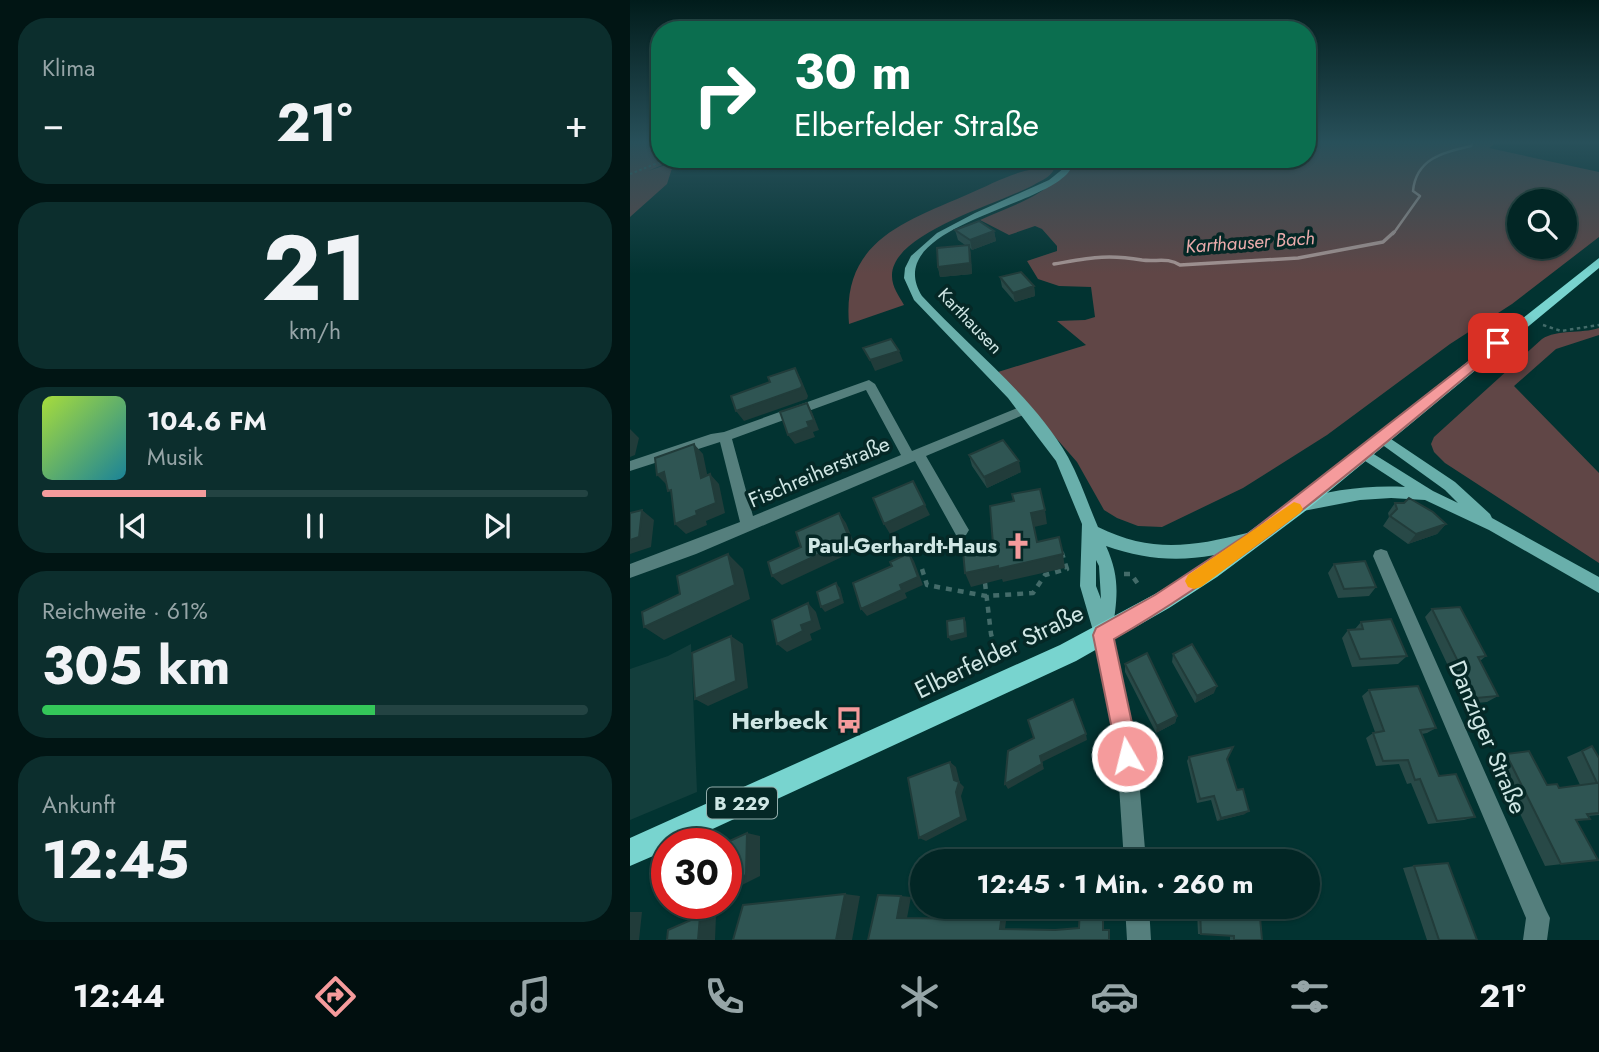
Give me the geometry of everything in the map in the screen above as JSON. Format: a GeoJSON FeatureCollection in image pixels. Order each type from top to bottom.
{"type":"FeatureCollection","features":[{"type":"Feature","properties":{"kind":"main road","name":"Karthausen"},"geometry":{"type":"LineString","coordinates":[[1041,187],[937,237],[914,258],[909,270],[909,281],[918,298],[1024,410],[1062,459],[1091,528],[1088,586],[1103,635]]}},
{"type":"Feature","properties":{"kind":"main road","name":"B 229"},"geometry":{"type":"LineString","coordinates":[[1364,453],[1599,262]]}},
{"type":"Feature","properties":{"kind":"main road"},"geometry":{"type":"LineString","coordinates":[[1382,438],[1450,486],[1494,526]]}},
{"type":"Feature","properties":{"kind":"main road"},"geometry":{"type":"LineString","coordinates":[[1364,453],[1428,495],[1494,526],[1599,586]]}},
{"type":"Feature","properties":{"kind":"main road","name":"Elberfelder Straße"},"geometry":{"type":"LineString","coordinates":[[630,852],[839,760],[1103,635],[1162,601],[1256,538],[1364,453]]}},
{"type":"Feature","properties":{"kind":"main road"},"geometry":{"type":"LineString","coordinates":[[1297,507],[1337,497],[1375,492],[1428,495]]}},
{"type":"Feature","properties":{"kind":"main road"},"geometry":{"type":"LineString","coordinates":[[1091,528],[1128,549],[1168,555],[1256,538]]}},
{"type":"Feature","properties":{"kind":"street"},"geometry":{"type":"LineString","coordinates":[[630,466],[716,437],[725,437],[869,384],[961,530]]}},
{"type":"Feature","properties":{"kind":"street","name":"Fischreiherstraße"},"geometry":{"type":"LineString","coordinates":[[630,571],[1024,410]]}},
{"type":"Feature","properties":{"kind":"street"},"geometry":{"type":"LineString","coordinates":[[725,437],[748,525]]}},
{"type":"Feature","properties":{"kind":"street","name":"Danziger Straße"},"geometry":{"type":"LineString","coordinates":[[1381,556],[1538,918],[1535,940]]}},
{"type":"Feature","properties":{"kind":"street"},"geometry":{"type":"LineString","coordinates":[[1103,635],[1127,756],[1134,849]]}},
{"type":"Feature","properties":{"kind":"street"},"geometry":{"type":"LineString","coordinates":[[1138,919],[1139,940]]}},
{"type":"Feature","properties":{"kind":"path"},"geometry":{"type":"LineString","coordinates":[[1561,331],[1599,326]]}},
{"type":"Feature","properties":{"kind":"path"},"geometry":{"type":"LineString","coordinates":[[922,569],[927,585],[986,596],[1033,593],[1045,575],[1067,569],[1062,547],[1055,545]]}},
{"type":"Feature","properties":{"kind":"path"},"geometry":{"type":"LineString","coordinates":[[1119,574],[1131,573],[1138,584]]}},
{"type":"Feature","properties":{"kind":"path"},"geometry":{"type":"LineString","coordinates":[[985,583],[990,634],[996,651]]}},
{"type":"Feature","properties":{"kind":"shaded area"},"geometry":{"type":"Polygon","coordinates":[[[630,187],[664,187],[630,217],[630,187]]]}},
{"type":"Feature","properties":{"kind":"shaded area"},"geometry":{"type":"Polygon","coordinates":[[[985,187],[1029,187],[952,220],[910,246],[897,260],[892,276],[894,288],[904,305],[849,324],[849,296],[855,274],[866,255],[880,240],[918,216],[985,187]]]}},
{"type":"Feature","properties":{"kind":"shaded area"},"geometry":{"type":"Polygon","coordinates":[[[1047,187],[1599,187],[1599,237],[1577,254],[1577,189],[1507,189],[1507,259],[1570,259],[1512,304],[1450,344],[1327,435],[1243,488],[1162,527],[1138,526],[1104,510],[1077,462],[998,372],[1086,345],[1057,321],[1095,317],[1091,287],[1059,286],[1038,279],[1027,261],[1057,251],[1057,246],[1042,229],[1035,226],[1009,235],[980,220],[1032,197],[1047,187]]]}},
{"type":"Feature","properties":{"kind":"shaded area"},"geometry":{"type":"Polygon","coordinates":[[[1599,328],[1599,335],[1556,349],[1514,386],[1599,473],[1599,563],[1445,463],[1434,452],[1431,444],[1434,437],[1542,339],[1555,334],[1599,328]]]}},
{"type":"Feature","properties":{"kind":"shaded area"},"geometry":{"type":"Polygon","coordinates":[[[691,644],[697,792],[630,820],[630,669],[668,656],[691,644]]]}},
{"type":"Feature","properties":{"kind":"building"},"geometry":{"type":"Polygon","coordinates":[[[979,221],[994,231],[970,240],[955,230],[979,221]]]}},
{"type":"Feature","properties":{"kind":"building"},"geometry":{"type":"Polygon","coordinates":[[[969,245],[970,263],[938,267],[937,248],[969,245]]]}},
{"type":"Feature","properties":{"kind":"building"},"geometry":{"type":"Polygon","coordinates":[[[1021,272],[1034,286],[1013,293],[1000,277],[1021,272]]]}},
{"type":"Feature","properties":{"kind":"building"},"geometry":{"type":"Polygon","coordinates":[[[891,339],[899,351],[870,360],[863,348],[891,339]]]}},
{"type":"Feature","properties":{"kind":"building"},"geometry":{"type":"Polygon","coordinates":[[[795,368],[801,388],[736,411],[731,396],[770,382],[768,377],[795,368]]]}},
{"type":"Feature","properties":{"kind":"building"},"geometry":{"type":"Polygon","coordinates":[[[807,403],[814,420],[807,422],[809,427],[788,435],[780,412],[807,403]]]}},
{"type":"Feature","properties":{"kind":"building"},"geometry":{"type":"Polygon","coordinates":[[[1003,440],[1019,461],[984,477],[969,455],[1003,440]]]}},
{"type":"Feature","properties":{"kind":"building"},"geometry":{"type":"Polygon","coordinates":[[[694,444],[701,478],[710,474],[716,503],[675,524],[671,490],[668,491],[664,472],[657,475],[655,458],[694,444]]]}},
{"type":"Feature","properties":{"kind":"building"},"geometry":{"type":"Polygon","coordinates":[[[913,481],[925,505],[884,524],[873,498],[913,481]]]}},
{"type":"Feature","properties":{"kind":"building"},"geometry":{"type":"Polygon","coordinates":[[[1040,489],[1045,510],[1031,513],[1037,542],[1059,537],[1063,554],[998,569],[998,566],[965,573],[963,551],[993,544],[990,506],[1014,501],[1012,494],[1040,489]]]}},
{"type":"Feature","properties":{"kind":"building"},"geometry":{"type":"Polygon","coordinates":[[[1409,498],[1433,512],[1446,524],[1416,534],[1390,516],[1397,509],[1395,503],[1404,503],[1409,498]]]}},
{"type":"Feature","properties":{"kind":"building"},"geometry":{"type":"Polygon","coordinates":[[[642,510],[639,537],[630,540],[630,513],[642,510]]]}},
{"type":"Feature","properties":{"kind":"building"},"geometry":{"type":"Polygon","coordinates":[[[839,513],[850,540],[772,576],[768,562],[801,547],[796,532],[839,513]]]}},
{"type":"Feature","properties":{"kind":"building"},"geometry":{"type":"Polygon","coordinates":[[[909,553],[918,577],[900,585],[902,590],[861,609],[853,583],[892,566],[890,562],[909,553]]]}},
{"type":"Feature","properties":{"kind":"building"},"geometry":{"type":"Polygon","coordinates":[[[728,554],[735,585],[644,627],[642,612],[680,594],[677,576],[728,554]]]}},
{"type":"Feature","properties":{"kind":"building"},"geometry":{"type":"Polygon","coordinates":[[[1365,561],[1376,587],[1344,589],[1334,564],[1365,561]]]}},
{"type":"Feature","properties":{"kind":"building"},"geometry":{"type":"Polygon","coordinates":[[[836,583],[841,599],[821,607],[817,592],[836,583]]]}},
{"type":"Feature","properties":{"kind":"building"},"geometry":{"type":"Polygon","coordinates":[[[808,603],[812,621],[801,625],[803,631],[777,644],[772,620],[808,603]]]}},
{"type":"Feature","properties":{"kind":"building"},"geometry":{"type":"Polygon","coordinates":[[[1460,607],[1486,656],[1478,657],[1498,696],[1476,698],[1432,609],[1460,607]]]}},
{"type":"Feature","properties":{"kind":"building"},"geometry":{"type":"Polygon","coordinates":[[[964,618],[965,633],[948,637],[947,621],[964,618]]]}},
{"type":"Feature","properties":{"kind":"building"},"geometry":{"type":"Polygon","coordinates":[[[1391,619],[1407,656],[1360,659],[1348,630],[1363,629],[1361,622],[1391,619]]]}},
{"type":"Feature","properties":{"kind":"building"},"geometry":{"type":"Polygon","coordinates":[[[731,636],[736,681],[695,699],[692,653],[731,636]]]}},
{"type":"Feature","properties":{"kind":"building"},"geometry":{"type":"Polygon","coordinates":[[[1192,644],[1217,686],[1197,696],[1173,654],[1192,644]]]}},
{"type":"Feature","properties":{"kind":"building"},"geometry":{"type":"Polygon","coordinates":[[[1147,653],[1177,716],[1157,726],[1125,664],[1147,653]]]}},
{"type":"Feature","properties":{"kind":"building"},"geometry":{"type":"Polygon","coordinates":[[[1418,686],[1436,728],[1420,730],[1439,776],[1456,774],[1475,817],[1437,821],[1420,779],[1415,780],[1408,760],[1383,761],[1373,733],[1384,731],[1369,690],[1418,686]]]}},
{"type":"Feature","properties":{"kind":"building"},"geometry":{"type":"Polygon","coordinates":[[[1073,699],[1086,734],[1040,756],[1042,764],[1005,784],[1008,751],[1034,738],[1028,720],[1073,699]]]}},
{"type":"Feature","properties":{"kind":"building"},"geometry":{"type":"Polygon","coordinates":[[[1592,746],[1599,758],[1599,813],[1587,814],[1590,819],[1576,820],[1598,860],[1561,864],[1506,754],[1529,751],[1547,785],[1557,784],[1559,788],[1597,783],[1582,751],[1592,746]]]}},
{"type":"Feature","properties":{"kind":"building"},"geometry":{"type":"Polygon","coordinates":[[[1233,747],[1227,759],[1237,790],[1243,789],[1249,811],[1221,818],[1214,796],[1200,799],[1189,757],[1233,747]]]}},
{"type":"Feature","properties":{"kind":"building"},"geometry":{"type":"Polygon","coordinates":[[[950,762],[954,780],[959,782],[956,792],[961,817],[919,838],[908,778],[950,762]]]}},
{"type":"Feature","properties":{"kind":"building"},"geometry":{"type":"Polygon","coordinates":[[[747,833],[746,875],[742,877],[742,835],[747,833]]]}},
{"type":"Feature","properties":{"kind":"building"},"geometry":{"type":"Polygon","coordinates":[[[1448,863],[1477,940],[1439,940],[1414,866],[1448,863]]]}},
{"type":"Feature","properties":{"kind":"building"},"geometry":{"type":"Polygon","coordinates":[[[845,894],[836,940],[733,940],[739,919],[742,919],[743,905],[845,894]]]}},
{"type":"Feature","properties":{"kind":"building"},"geometry":{"type":"Polygon","coordinates":[[[878,895],[901,896],[897,918],[1001,919],[1000,929],[1055,930],[1079,928],[1079,919],[1103,919],[1103,930],[1109,930],[1109,940],[868,940],[878,895]]]}},
{"type":"Feature","properties":{"kind":"building"},"geometry":{"type":"Polygon","coordinates":[[[693,919],[700,919],[698,940],[667,940],[668,930],[693,919]]]}},
{"type":"Feature","properties":{"kind":"building"},"geometry":{"type":"Polygon","coordinates":[[[1200,919],[1260,919],[1262,940],[1234,940],[1234,936],[1201,934],[1200,919]]]}},
{"type":"Feature","properties":{"kind":"waterway","name":"Karthauser Bach"},"geometry":{"type":"LineString","coordinates":[[1393,234],[1420,196],[1413,191],[1414,187]]}},
{"type":"Feature","properties":{"kind":"waterway","name":"Karthauser Bach"},"geometry":{"type":"LineString","coordinates":[[1054,264],[1108,257],[1166,260],[1180,265],[1298,258],[1383,242],[1394,232]]}},
{"type":"Feature","properties":{"kind":"slow traffic"},"geometry":{"type":"LineString","coordinates":[[1194,581],[1294,509]]}},
{"type":"Feature","properties":{"kind":"place","name":"Paul-Gerhardt-Haus"},"geometry":{"type":"Point","coordinates":[1018,546]}},
{"type":"Feature","properties":{"kind":"place","name":"Herbeck"},"geometry":{"type":"Point","coordinates":[849,720]}},
{"type":"Feature","properties":{"kind":"route"},"geometry":{"type":"LineString","coordinates":[[1127,756],[1103,635],[1162,601],[1256,538],[1498,343]]}}]}
